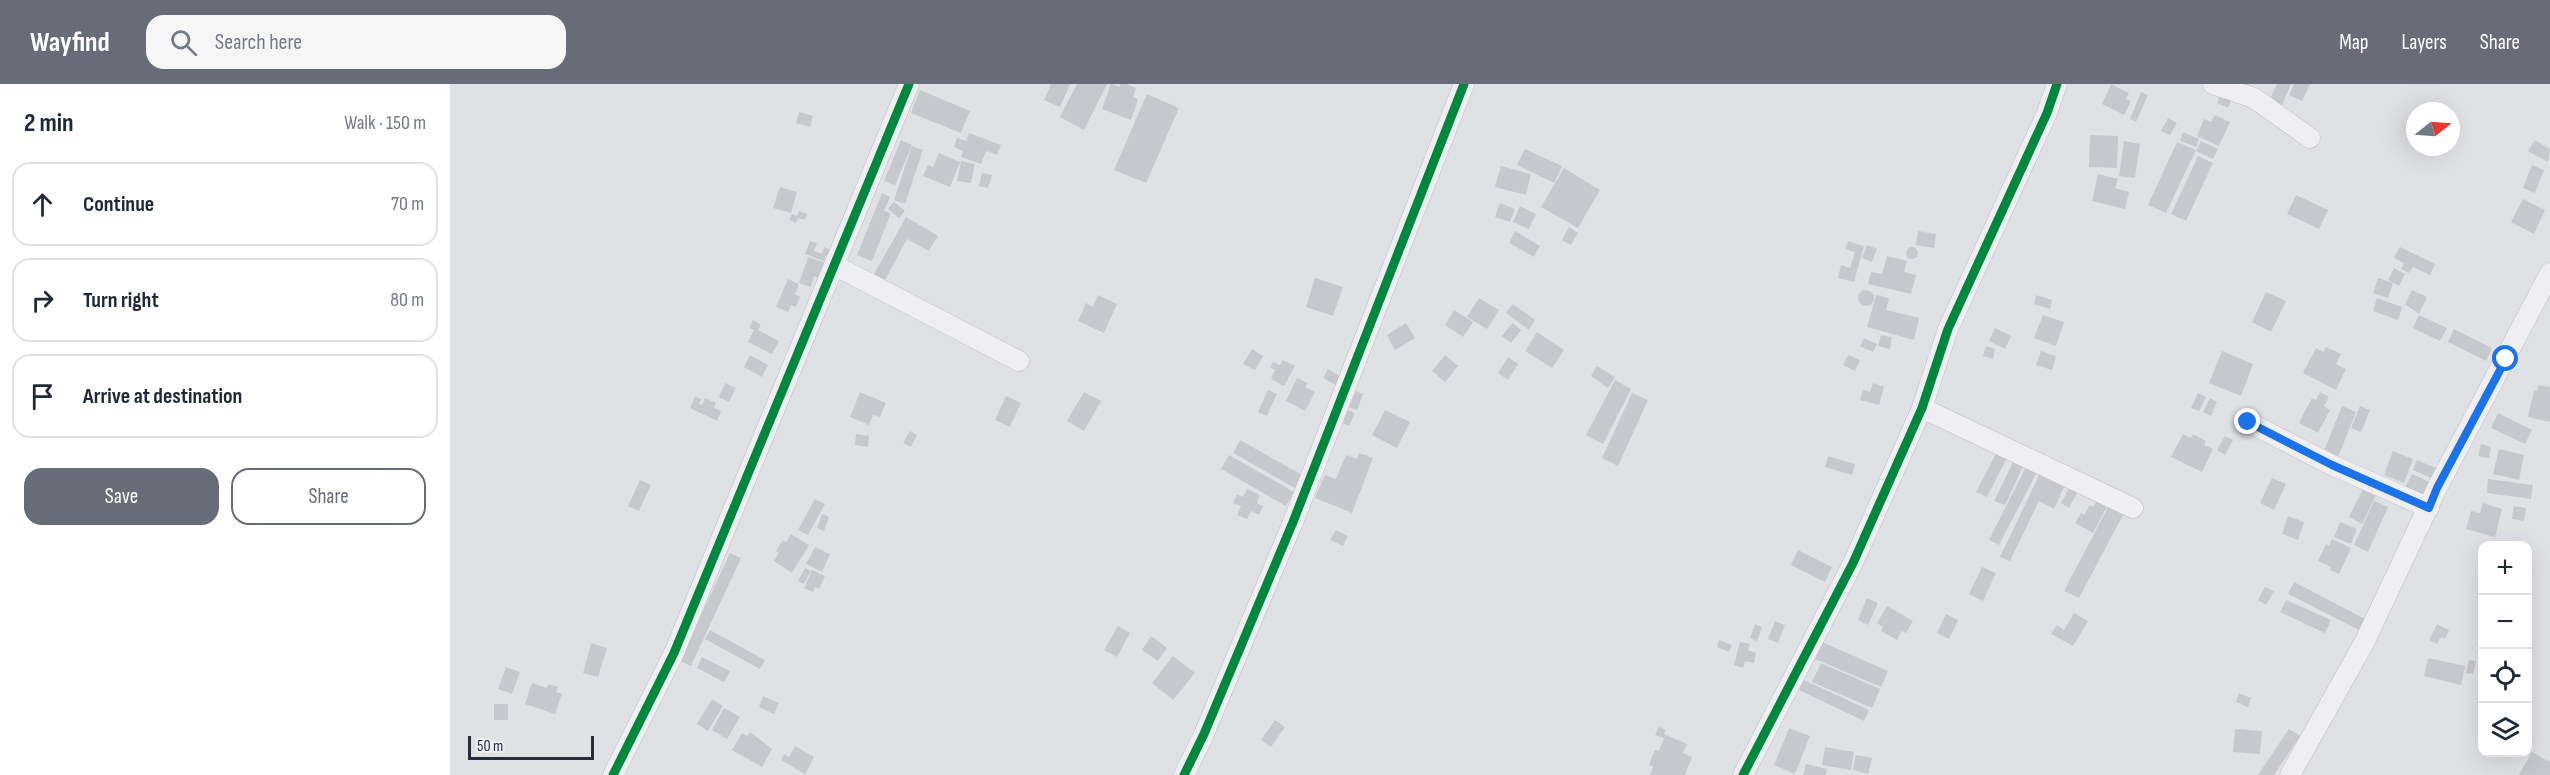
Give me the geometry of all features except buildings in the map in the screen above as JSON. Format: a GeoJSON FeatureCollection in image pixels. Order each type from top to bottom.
{"type":"FeatureCollection","features":[{"type":"Feature","properties":{"kind":"street"},"geometry":{"type":"LineString","coordinates":[[613,775],[674,653],[909,84]]}},
{"type":"Feature","properties":{"kind":"street"},"geometry":{"type":"LineString","coordinates":[[1184,775],[1204,734],[1293,522],[1464,84]]}},
{"type":"Feature","properties":{"kind":"street"},"geometry":{"type":"LineString","coordinates":[[1743,775],[1853,564],[1922,408],[1948,329],[2047,112],[2057,84]]}},
{"type":"Feature","properties":{"kind":"street"},"geometry":{"type":"LineString","coordinates":[[2213,84],[2254,98],[2310,138]]}},
{"type":"Feature","properties":{"kind":"street"},"geometry":{"type":"LineString","coordinates":[[834,265],[1019,361]]}},
{"type":"Feature","properties":{"kind":"street"},"geometry":{"type":"LineString","coordinates":[[2290,775],[2364,643],[2429,508],[2550,273]]}},
{"type":"Feature","properties":{"kind":"street"},"geometry":{"type":"LineString","coordinates":[[1922,408],[2133,508]]}},
{"type":"Feature","properties":{"kind":"street"},"geometry":{"type":"LineString","coordinates":[[2248,422],[2332,465],[2429,508]]}},
{"type":"Feature","properties":{"kind":"cycle path"},"geometry":{"type":"LineString","coordinates":[[613,775],[674,653],[909,84]]}},
{"type":"Feature","properties":{"kind":"cycle path"},"geometry":{"type":"LineString","coordinates":[[1184,775],[1204,734],[1293,522],[1464,84]]}},
{"type":"Feature","properties":{"kind":"cycle path"},"geometry":{"type":"LineString","coordinates":[[1743,775],[1853,563],[1922,408],[1948,329],[2047,113],[2057,84]]}},
{"type":"Feature","properties":{"kind":"route"},"geometry":{"type":"LineString","coordinates":[[2248,422],[2332,465],[2429,508],[2437,488],[2506,359]]}}]}
